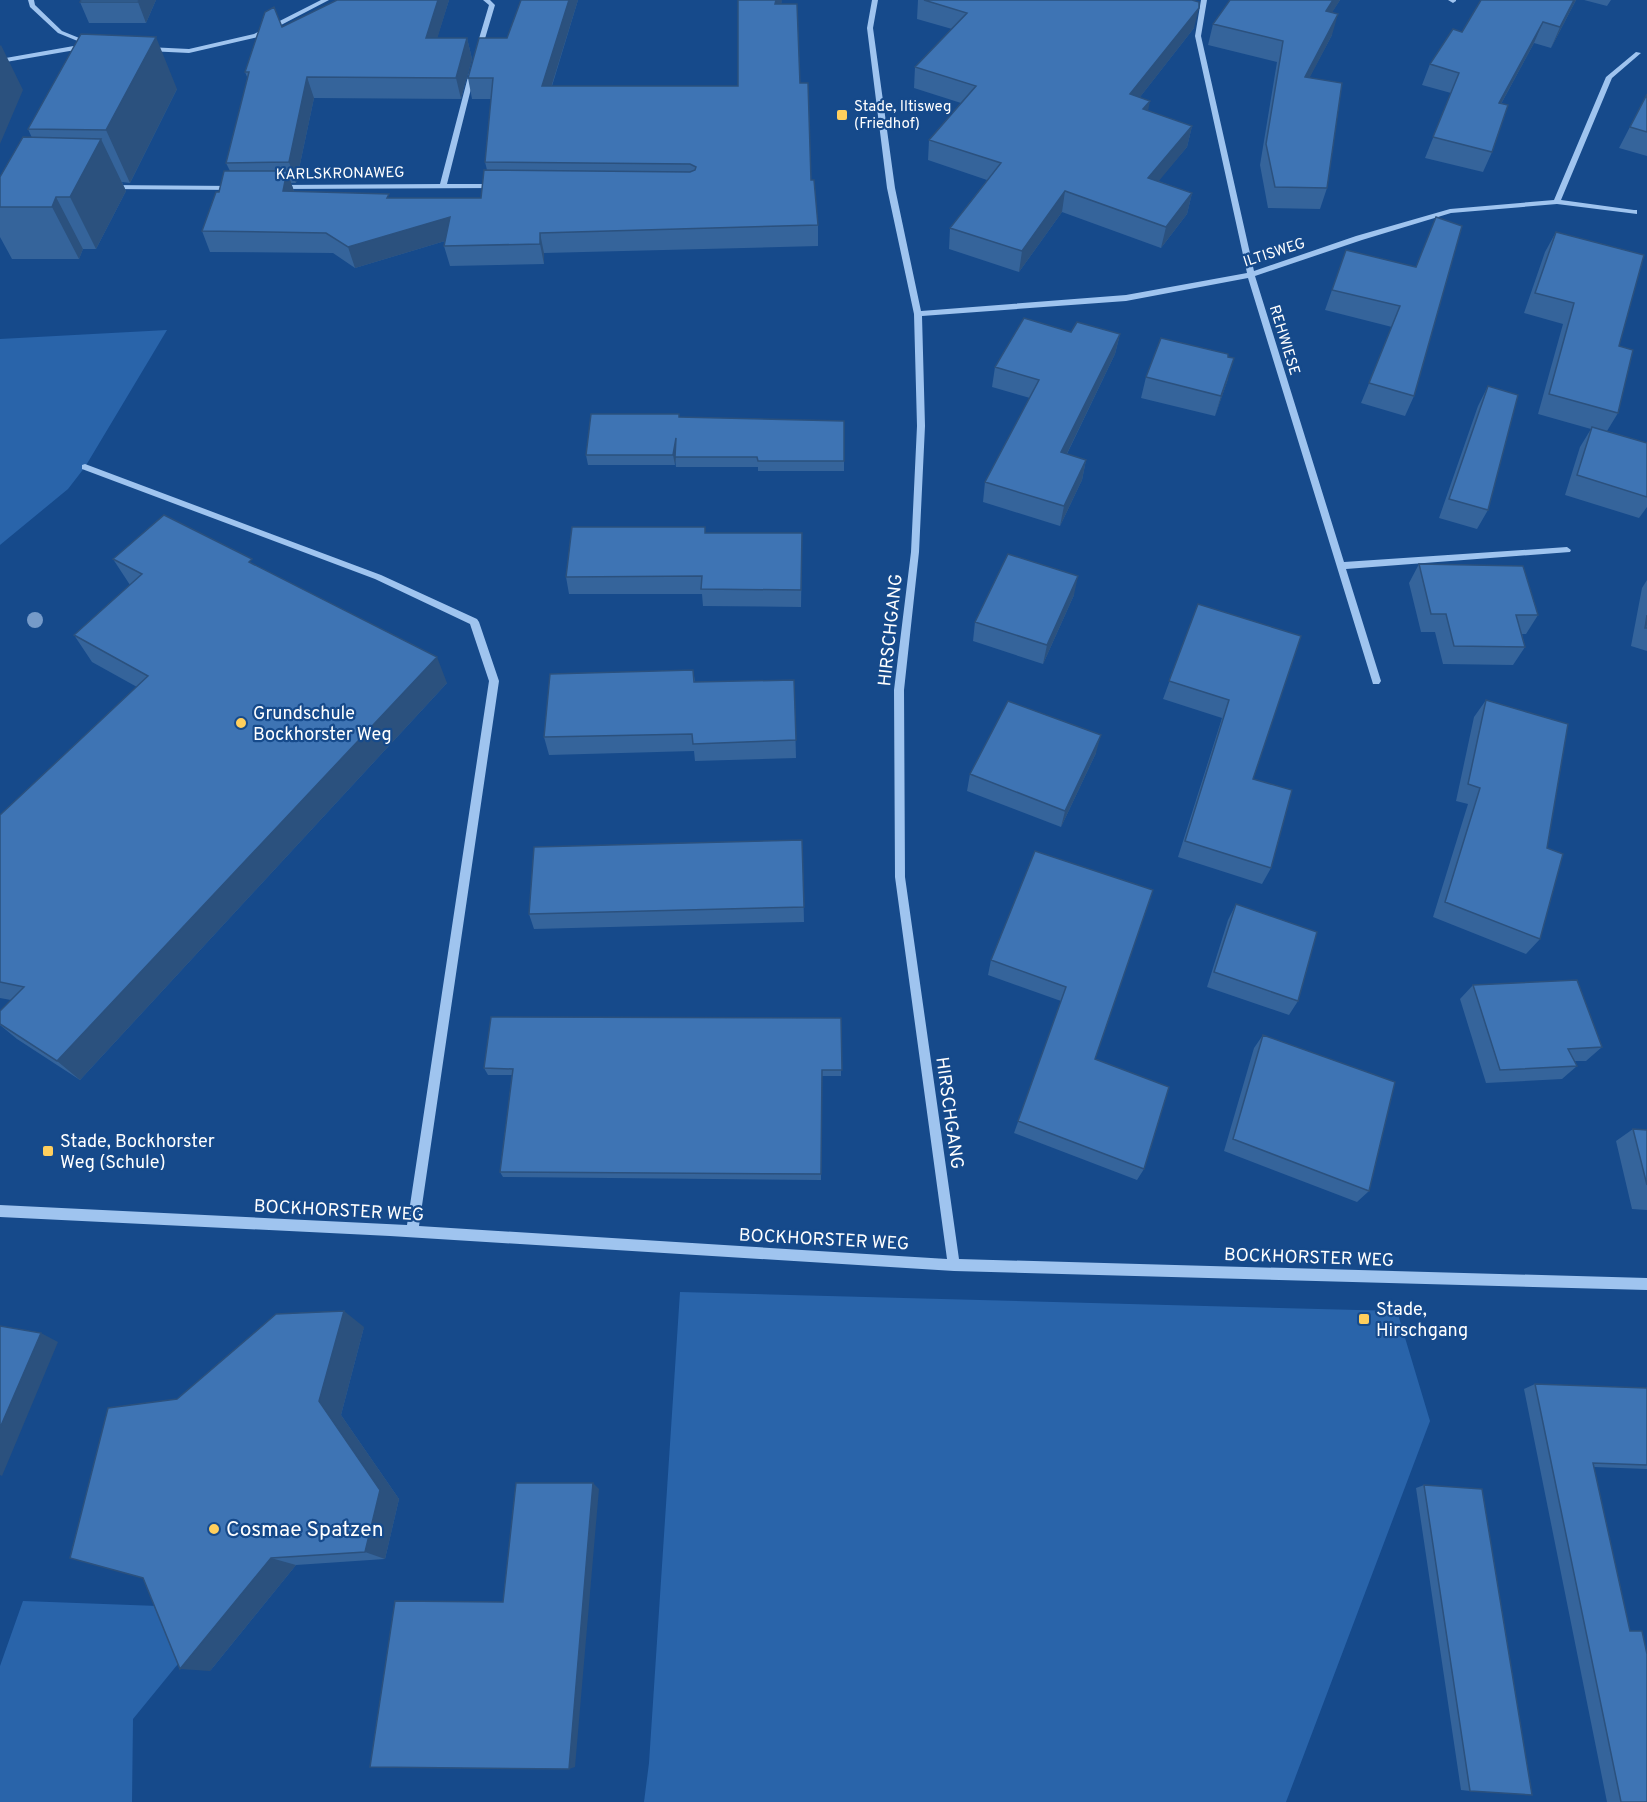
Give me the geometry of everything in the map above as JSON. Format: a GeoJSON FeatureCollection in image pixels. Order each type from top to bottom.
{"type":"FeatureCollection","features":[{"type":"Feature","properties":{"kind":"street"},"geometry":{"type":"LineString","coordinates":[[31,0],[32,6],[60,32],[94,45]]}},
{"type":"Feature","properties":{"kind":"street"},"geometry":{"type":"LineString","coordinates":[[141,48],[189,51],[256,36],[326,0]]}},
{"type":"Feature","properties":{"kind":"street"},"geometry":{"type":"LineString","coordinates":[[442,186],[492,5],[486,0]]}},
{"type":"Feature","properties":{"kind":"street","name":"HIRSCHGANG"},"geometry":{"type":"LineString","coordinates":[[875,0],[870,28],[891,188],[918,314],[921,426],[916,529],[899,690],[900,877],[954,1265]]}},
{"type":"Feature","properties":{"kind":"street","name":"REHWIESE"},"geometry":{"type":"LineString","coordinates":[[1204,0],[1198,36],[1251,274],[1376,681]]}},
{"type":"Feature","properties":{"kind":"street"},"geometry":{"type":"LineString","coordinates":[[88,56],[94,45]]}},
{"type":"Feature","properties":{"kind":"street"},"geometry":{"type":"LineString","coordinates":[[0,61],[94,45]]}},
{"type":"Feature","properties":{"kind":"street"},"geometry":{"type":"LineString","coordinates":[[1557,202],[1566,186],[1609,77],[1638,53]]}},
{"type":"Feature","properties":{"kind":"street","name":"KARLSKRONAWEG"},"geometry":{"type":"LineString","coordinates":[[269,188],[502,186]]}},
{"type":"Feature","properties":{"kind":"street"},"geometry":{"type":"LineString","coordinates":[[105,187],[246,188]]}},
{"type":"Feature","properties":{"kind":"street","name":"ILTISWEG"},"geometry":{"type":"LineString","coordinates":[[918,314],[1126,298],[1251,274],[1359,238],[1450,212],[1557,202],[1634,212]]}},
{"type":"Feature","properties":{"kind":"street"},"geometry":{"type":"LineString","coordinates":[[85,467],[378,577],[474,622],[495,681],[412,1232]]}},
{"type":"Feature","properties":{"kind":"street"},"geometry":{"type":"LineString","coordinates":[[1341,566],[1567,550]]}},
{"type":"Feature","properties":{"kind":"street","name":"BOCKHORSTER WEG"},"geometry":{"type":"LineString","coordinates":[[0,1211],[412,1232],[954,1265],[1647,1284]]}},
{"type":"Feature","properties":{"kind":"shaded area"},"geometry":{"type":"Polygon","coordinates":[[[167,330],[85,467],[68,489],[0,545],[0,339],[167,330]]]}},
{"type":"Feature","properties":{"kind":"shaded area"},"geometry":{"type":"Polygon","coordinates":[[[680,1292],[1397,1311],[1430,1421],[1286,1802],[644,1802],[649,1763],[680,1292]]]}},
{"type":"Feature","properties":{"kind":"shaded area"},"geometry":{"type":"Polygon","coordinates":[[[23,1601],[158,1606],[182,1659],[133,1719],[132,1802],[0,1802],[0,1666],[23,1601]]]}},
{"type":"Feature","properties":{"kind":"building"},"geometry":{"type":"Polygon","coordinates":[[[81,0],[139,0],[138,2],[80,2],[81,0]]]}},
{"type":"Feature","properties":{"kind":"building"},"geometry":{"type":"Polygon","coordinates":[[[337,0],[438,0],[426,38],[467,38],[456,78],[307,77],[289,162],[226,163],[249,72],[245,72],[265,12],[274,7],[282,27],[337,0]]]}},
{"type":"Feature","properties":{"kind":"building"},"geometry":{"type":"Polygon","coordinates":[[[521,0],[569,0],[542,86],[738,86],[738,0],[776,0],[775,4],[797,4],[800,83],[808,83],[811,180],[814,180],[818,225],[540,233],[540,244],[444,246],[450,217],[348,247],[326,233],[202,231],[216,192],[219,192],[224,171],[287,171],[283,191],[389,194],[387,198],[481,198],[484,170],[690,172],[695,170],[696,167],[690,164],[485,162],[493,78],[468,78],[479,38],[507,38],[521,0]]]}},
{"type":"Feature","properties":{"kind":"building"},"geometry":{"type":"Polygon","coordinates":[[[924,0],[1192,0],[1199,2],[1199,8],[1130,94],[1150,101],[1143,109],[1192,126],[1148,178],[1192,193],[1166,227],[1065,191],[1022,251],[950,228],[1001,163],[929,140],[976,86],[915,67],[967,13],[924,0]]]}},
{"type":"Feature","properties":{"kind":"building"},"geometry":{"type":"Polygon","coordinates":[[[1230,0],[1333,0],[1326,11],[1338,14],[1305,77],[1342,83],[1327,188],[1275,187],[1266,144],[1283,41],[1213,24],[1230,0]]]}},
{"type":"Feature","properties":{"kind":"building"},"geometry":{"type":"Polygon","coordinates":[[[1481,0],[1574,0],[1560,27],[1543,22],[1499,103],[1508,105],[1492,152],[1433,137],[1459,73],[1430,64],[1453,29],[1462,32],[1481,0]]]}},
{"type":"Feature","properties":{"kind":"building"},"geometry":{"type":"Polygon","coordinates":[[[81,34],[156,37],[106,130],[28,129],[81,34]]]}},
{"type":"Feature","properties":{"kind":"building"},"geometry":{"type":"Polygon","coordinates":[[[1647,94],[1647,132],[1630,127],[1647,94]]]}},
{"type":"Feature","properties":{"kind":"building"},"geometry":{"type":"Polygon","coordinates":[[[23,137],[101,139],[70,197],[56,197],[52,207],[0,207],[0,177],[23,137]]]}},
{"type":"Feature","properties":{"kind":"building"},"geometry":{"type":"Polygon","coordinates":[[[1436,217],[1462,226],[1414,396],[1369,383],[1400,306],[1332,290],[1346,250],[1416,267],[1436,217]]]}},
{"type":"Feature","properties":{"kind":"building"},"geometry":{"type":"Polygon","coordinates":[[[1556,232],[1644,255],[1619,346],[1633,350],[1618,413],[1549,394],[1574,303],[1535,293],[1556,232]]]}},
{"type":"Feature","properties":{"kind":"building"},"geometry":{"type":"Polygon","coordinates":[[[1024,318],[1071,332],[1077,322],[1120,334],[1061,452],[1086,460],[1064,506],[985,482],[1039,380],[995,367],[1024,318]]]}},
{"type":"Feature","properties":{"kind":"building"},"geometry":{"type":"Polygon","coordinates":[[[1161,338],[1228,354],[1228,357],[1234,358],[1221,396],[1146,377],[1161,338]]]}},
{"type":"Feature","properties":{"kind":"building"},"geometry":{"type":"Polygon","coordinates":[[[1488,386],[1518,395],[1488,510],[1449,499],[1488,386]]]}},
{"type":"Feature","properties":{"kind":"building"},"geometry":{"type":"Polygon","coordinates":[[[591,414],[679,414],[679,417],[844,421],[844,461],[758,461],[757,457],[675,457],[676,438],[673,455],[586,455],[591,414]]]}},
{"type":"Feature","properties":{"kind":"building"},"geometry":{"type":"Polygon","coordinates":[[[1592,427],[1647,443],[1647,497],[1577,475],[1592,427]]]}},
{"type":"Feature","properties":{"kind":"building"},"geometry":{"type":"Polygon","coordinates":[[[164,515],[252,559],[249,562],[437,657],[57,1061],[0,1024],[0,1011],[24,987],[0,982],[0,815],[148,676],[74,635],[142,574],[113,559],[164,515]]]}},
{"type":"Feature","properties":{"kind":"building"},"geometry":{"type":"Polygon","coordinates":[[[572,527],[705,527],[705,533],[802,533],[801,590],[701,589],[702,576],[566,577],[572,527]]]}},
{"type":"Feature","properties":{"kind":"building"},"geometry":{"type":"Polygon","coordinates":[[[1008,554],[1078,576],[1047,645],[975,622],[1008,554]]]}},
{"type":"Feature","properties":{"kind":"building"},"geometry":{"type":"Polygon","coordinates":[[[1419,564],[1523,566],[1538,615],[1516,615],[1525,647],[1454,646],[1446,614],[1431,614],[1419,564]]]}},
{"type":"Feature","properties":{"kind":"building"},"geometry":{"type":"Polygon","coordinates":[[[1198,604],[1301,636],[1253,779],[1292,790],[1271,868],[1185,841],[1229,700],[1169,681],[1198,604]]]}},
{"type":"Feature","properties":{"kind":"building"},"geometry":{"type":"Polygon","coordinates":[[[693,670],[694,682],[794,680],[796,740],[693,744],[692,734],[544,737],[550,674],[693,670]]]}},
{"type":"Feature","properties":{"kind":"building"},"geometry":{"type":"Polygon","coordinates":[[[1486,700],[1568,724],[1547,848],[1563,854],[1540,939],[1445,902],[1480,788],[1468,784],[1486,700]]]}},
{"type":"Feature","properties":{"kind":"building"},"geometry":{"type":"Polygon","coordinates":[[[1008,701],[1101,735],[1065,811],[970,774],[1008,701]]]}},
{"type":"Feature","properties":{"kind":"building"},"geometry":{"type":"Polygon","coordinates":[[[802,840],[804,907],[529,914],[534,847],[802,840]]]}},
{"type":"Feature","properties":{"kind":"building"},"geometry":{"type":"Polygon","coordinates":[[[1035,851],[1153,890],[1095,1059],[1169,1087],[1144,1169],[1018,1121],[1066,987],[991,960],[1035,851]]]}},
{"type":"Feature","properties":{"kind":"building"},"geometry":{"type":"Polygon","coordinates":[[[1236,904],[1317,932],[1298,1001],[1214,972],[1236,904]]]}},
{"type":"Feature","properties":{"kind":"building"},"geometry":{"type":"Polygon","coordinates":[[[1577,980],[1602,1047],[1568,1049],[1577,1066],[1500,1070],[1473,985],[1577,980]]]}},
{"type":"Feature","properties":{"kind":"building"},"geometry":{"type":"Polygon","coordinates":[[[491,1017],[841,1018],[842,1070],[822,1070],[821,1174],[500,1172],[513,1069],[484,1068],[491,1017]]]}},
{"type":"Feature","properties":{"kind":"building"},"geometry":{"type":"Polygon","coordinates":[[[1263,1035],[1395,1082],[1369,1191],[1233,1139],[1263,1035]]]}},
{"type":"Feature","properties":{"kind":"building"},"geometry":{"type":"Polygon","coordinates":[[[1633,1129],[1647,1130],[1647,1185],[1633,1129]]]}},
{"type":"Feature","properties":{"kind":"building"},"geometry":{"type":"Polygon","coordinates":[[[344,1311],[319,1401],[380,1490],[365,1552],[271,1558],[180,1669],[143,1578],[70,1558],[108,1408],[177,1399],[276,1314],[344,1311]]]}},
{"type":"Feature","properties":{"kind":"building"},"geometry":{"type":"Polygon","coordinates":[[[0,1326],[41,1333],[0,1428],[0,1326]]]}},
{"type":"Feature","properties":{"kind":"building"},"geometry":{"type":"Polygon","coordinates":[[[1535,1384],[1647,1388],[1647,1465],[1593,1463],[1630,1631],[1642,1631],[1647,1654],[1647,1802],[1621,1802],[1535,1384]]]}},
{"type":"Feature","properties":{"kind":"building"},"geometry":{"type":"Polygon","coordinates":[[[516,1483],[593,1483],[569,1769],[370,1767],[395,1601],[503,1602],[516,1483]]]}},
{"type":"Feature","properties":{"kind":"building"},"geometry":{"type":"Polygon","coordinates":[[[1424,1485],[1482,1489],[1532,1795],[1470,1791],[1424,1485]]]}},
{"type":"Feature","properties":{"kind":"place","name":"Stade, Iltisweg (Friedhof)"},"geometry":{"type":"Point","coordinates":[842,115]}},
{"type":"Feature","properties":{"kind":"place","name":"Grundschule Bockhorster Weg"},"geometry":{"type":"Point","coordinates":[241,723]}},
{"type":"Feature","properties":{"kind":"place","name":"Stade, Bockhorster Weg (Schule)"},"geometry":{"type":"Point","coordinates":[48,1151]}},
{"type":"Feature","properties":{"kind":"place","name":"Stade, Hirschgang"},"geometry":{"type":"Point","coordinates":[1364,1319]}},
{"type":"Feature","properties":{"kind":"place","name":"Cosmae Spatzen"},"geometry":{"type":"Point","coordinates":[214,1529]}}]}
